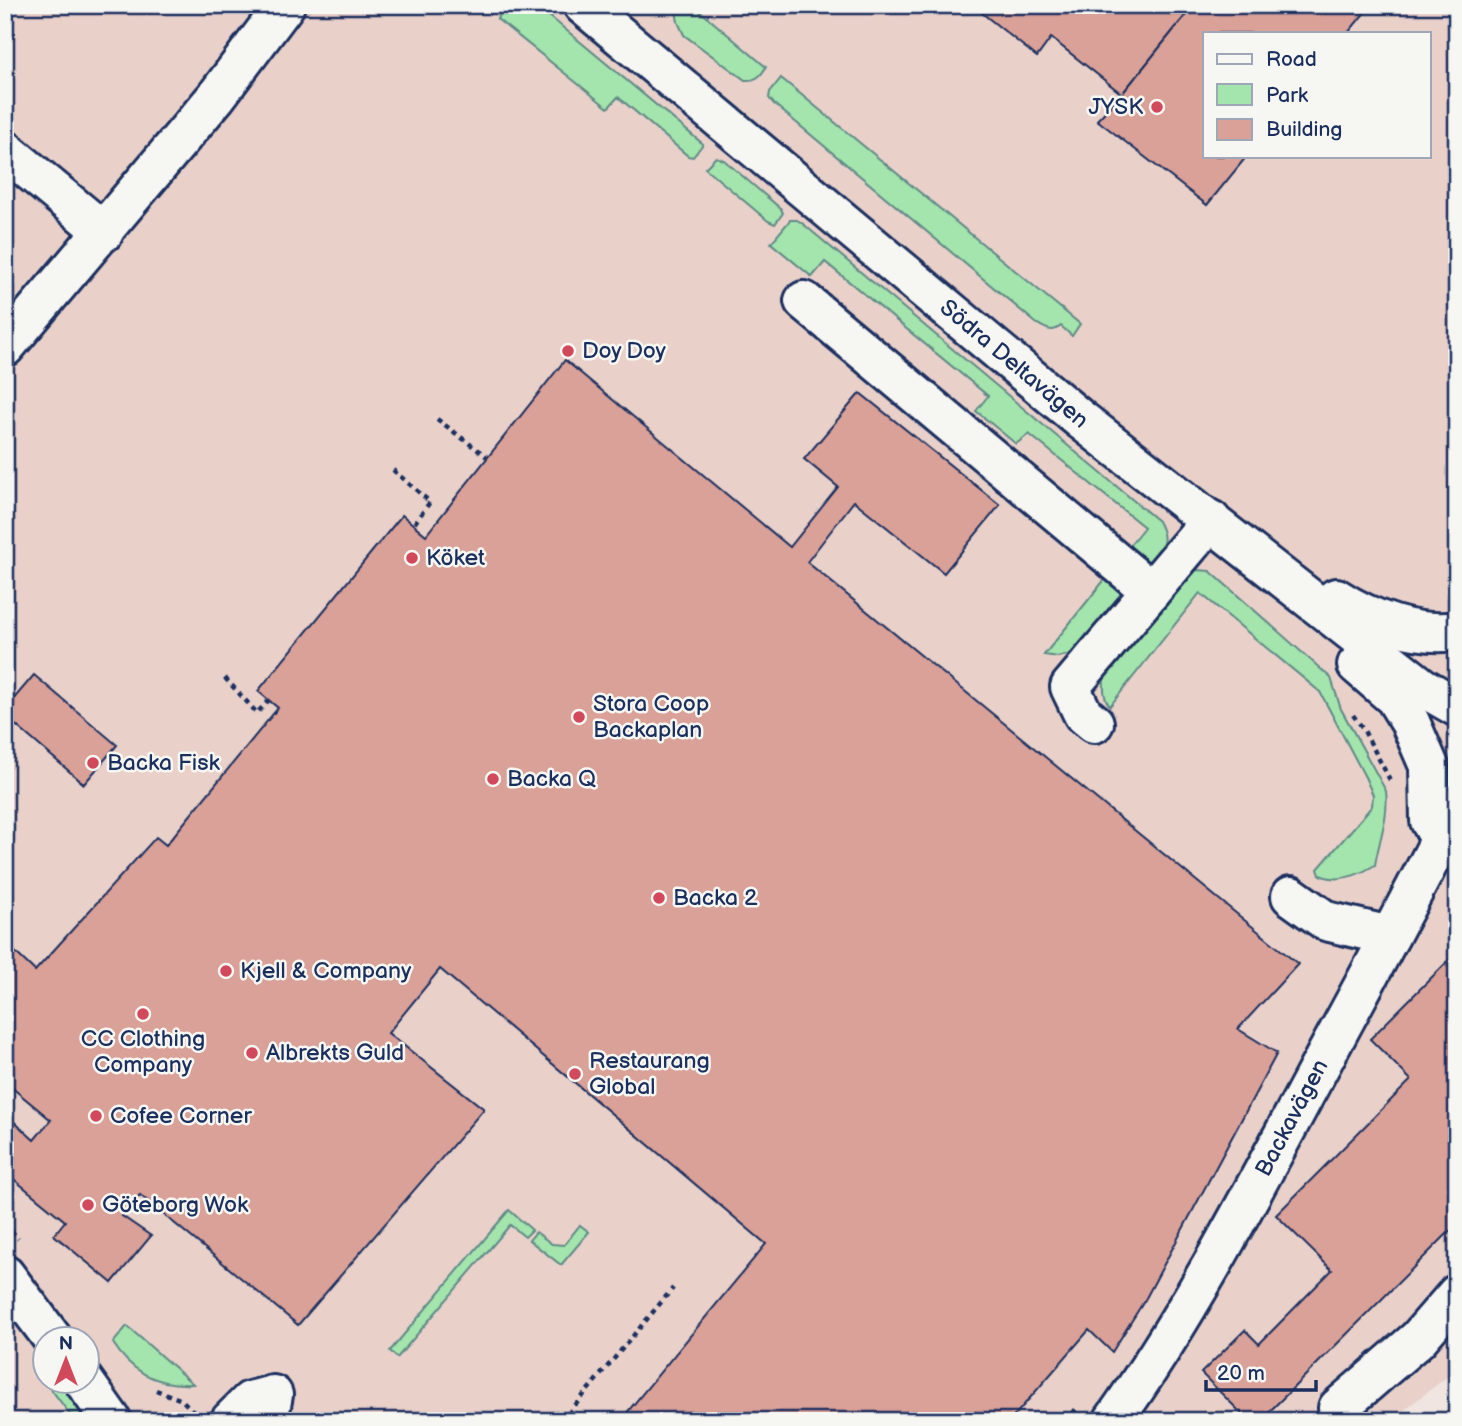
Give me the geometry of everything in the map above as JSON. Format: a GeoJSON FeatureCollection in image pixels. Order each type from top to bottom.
{"type":"FeatureCollection","features":[{"type":"Feature","properties":{"kind":"street"},"geometry":{"type":"LineString","coordinates":[[5,347],[216,97],[285,5]]}},
{"type":"Feature","properties":{"kind":"street","name":"Södra Deltavägen"},"geometry":{"type":"LineString","coordinates":[[583,5],[1080,419],[1422,687],[1457,707]]}},
{"type":"Feature","properties":{"kind":"street"},"geometry":{"type":"LineString","coordinates":[[5,150],[104,232]]}},
{"type":"Feature","properties":{"kind":"street"},"geometry":{"type":"LineString","coordinates":[[804,301],[1151,591]]}},
{"type":"Feature","properties":{"kind":"street"},"geometry":{"type":"LineString","coordinates":[[1094,723],[1083,714],[1070,687],[1151,591],[1223,530]]}},
{"type":"Feature","properties":{"kind":"street"},"geometry":{"type":"LineString","coordinates":[[1223,530],[1348,606],[1378,619],[1411,629],[1457,631]]}},
{"type":"Feature","properties":{"kind":"street"},"geometry":{"type":"LineString","coordinates":[[1223,530],[1279,597],[1395,698],[1410,722],[1429,766],[1430,821],[1449,823]]}},
{"type":"Feature","properties":{"kind":"street","name":"Backavägen"},"geometry":{"type":"LineString","coordinates":[[1097,1412],[1151,1367],[1204,1282],[1449,823]]}},
{"type":"Feature","properties":{"kind":"street"},"geometry":{"type":"LineString","coordinates":[[1291,896],[1326,921],[1390,936]]}},
{"type":"Feature","properties":{"kind":"street"},"geometry":{"type":"LineString","coordinates":[[5,1275],[41,1324]]}},
{"type":"Feature","properties":{"kind":"street"},"geometry":{"type":"LineString","coordinates":[[1338,1408],[1418,1339],[1457,1294]]}},
{"type":"Feature","properties":{"kind":"street"},"geometry":{"type":"LineString","coordinates":[[92,1394],[112,1421]]}},
{"type":"Feature","properties":{"kind":"street"},"geometry":{"type":"LineString","coordinates":[[215,1420],[250,1401],[274,1395],[268,1421]]}},
{"type":"Feature","properties":{"kind":"path"},"geometry":{"type":"LineString","coordinates":[[437,419],[488,457]]}},
{"type":"Feature","properties":{"kind":"path"},"geometry":{"type":"LineString","coordinates":[[394,470],[430,502],[414,524]]}},
{"type":"Feature","properties":{"kind":"path"},"geometry":{"type":"LineString","coordinates":[[1353,662],[1342,681],[1342,694],[1381,760],[1391,784]]}},
{"type":"Feature","properties":{"kind":"path"},"geometry":{"type":"LineString","coordinates":[[225,678],[257,713],[269,700]]}},
{"type":"Feature","properties":{"kind":"path"},"geometry":{"type":"LineString","coordinates":[[562,1421],[673,1288]]}},
{"type":"Feature","properties":{"kind":"path"},"geometry":{"type":"LineString","coordinates":[[156,1390],[215,1420]]}},
{"type":"Feature","properties":{"kind":"path"},"geometry":{"type":"LineString","coordinates":[[1066,1421],[1097,1412]]}},
{"type":"Feature","properties":{"kind":"shaded area"},"geometry":{"type":"Polygon","coordinates":[[[5,5],[1457,5],[1457,1369],[1390,1421],[5,1421],[5,5]]]}},
{"type":"Feature","properties":{"kind":"green space"},"geometry":{"type":"Polygon","coordinates":[[[506,5],[536,5],[703,144],[693,157],[688,156],[618,97],[608,108],[497,19],[506,5]]]}},
{"type":"Feature","properties":{"kind":"green space"},"geometry":{"type":"Polygon","coordinates":[[[675,5],[693,5],[766,67],[762,73],[755,79],[745,80],[684,35],[675,5]]]}},
{"type":"Feature","properties":{"kind":"green space"},"geometry":{"type":"Polygon","coordinates":[[[781,78],[1080,324],[1072,336],[1061,326],[1051,330],[1036,323],[774,104],[769,98],[770,92],[781,78]]]}},
{"type":"Feature","properties":{"kind":"green space"},"geometry":{"type":"Polygon","coordinates":[[[716,157],[724,160],[781,209],[783,213],[775,224],[705,168],[716,157]]]}},
{"type":"Feature","properties":{"kind":"green space"},"geometry":{"type":"Polygon","coordinates":[[[790,220],[802,223],[1158,521],[1164,540],[1156,554],[1145,565],[1125,551],[1144,527],[1029,434],[1016,444],[976,411],[988,396],[825,262],[812,277],[771,243],[790,220]]]}},
{"type":"Feature","properties":{"kind":"green space"},"geometry":{"type":"Polygon","coordinates":[[[1191,571],[1210,571],[1331,678],[1341,709],[1386,791],[1385,819],[1375,865],[1348,877],[1320,875],[1318,869],[1372,806],[1373,795],[1320,692],[1200,593],[1110,706],[1107,702],[1104,673],[1191,571]]]}},
{"type":"Feature","properties":{"kind":"green space"},"geometry":{"type":"Polygon","coordinates":[[[1106,578],[1123,592],[1072,654],[1058,657],[1044,655],[1106,578]]]}},
{"type":"Feature","properties":{"kind":"green space"},"geometry":{"type":"Polygon","coordinates":[[[509,1210],[532,1230],[525,1237],[510,1225],[397,1358],[390,1351],[509,1210]]]}},
{"type":"Feature","properties":{"kind":"green space"},"geometry":{"type":"Polygon","coordinates":[[[580,1225],[589,1232],[561,1265],[529,1240],[536,1232],[552,1244],[564,1245],[580,1225]]]}},
{"type":"Feature","properties":{"kind":"green space"},"geometry":{"type":"Polygon","coordinates":[[[127,1326],[193,1384],[157,1380],[128,1362],[113,1343],[127,1326]]]}},
{"type":"Feature","properties":{"kind":"green space"},"geometry":{"type":"Polygon","coordinates":[[[55,1394],[67,1394],[87,1421],[75,1421],[55,1394]]]}},
{"type":"Feature","properties":{"kind":"building"},"geometry":{"type":"Polygon","coordinates":[[[972,5],[1194,5],[1122,94],[1051,38],[1037,57],[972,5]]]}},
{"type":"Feature","properties":{"kind":"building","name":"JYSK"},"geometry":{"type":"Polygon","coordinates":[[[1194,5],[1371,5],[1349,32],[1203,32],[1203,158],[1245,158],[1207,205],[1097,120],[1122,94],[1194,5]]]}},
{"type":"Feature","properties":{"kind":"building","name":"Backa 2"},"geometry":{"type":"Polygon","coordinates":[[[565,360],[790,547],[838,487],[804,459],[860,393],[1000,505],[944,573],[854,501],[807,562],[1298,964],[1238,1029],[1277,1053],[1146,1298],[1112,1352],[1089,1330],[1010,1421],[630,1421],[624,1416],[766,1244],[440,969],[388,1033],[484,1109],[298,1325],[140,1195],[122,1216],[151,1236],[112,1283],[54,1235],[65,1221],[5,1172],[5,1124],[10,1118],[34,1140],[51,1120],[5,1082],[5,1039],[9,1034],[5,1031],[5,963],[15,952],[35,971],[156,837],[166,845],[278,708],[258,691],[402,515],[426,535],[565,360]]]}},
{"type":"Feature","properties":{"kind":"building"},"geometry":{"type":"Polygon","coordinates":[[[34,675],[117,745],[84,784],[5,716],[5,709],[34,675]]]}},
{"type":"Feature","properties":{"kind":"building"},"geometry":{"type":"Polygon","coordinates":[[[1457,952],[1457,1224],[1260,1421],[1249,1421],[1201,1373],[1245,1330],[1259,1344],[1332,1270],[1276,1215],[1411,1080],[1370,1039],[1457,952]]]}},
{"type":"Feature","properties":{"kind":"place","name":"JYSK"},"geometry":{"type":"Point","coordinates":[1157,107]}},
{"type":"Feature","properties":{"kind":"place","name":"Doy Doy"},"geometry":{"type":"Point","coordinates":[568,351]}},
{"type":"Feature","properties":{"kind":"place","name":"Köket"},"geometry":{"type":"Point","coordinates":[412,558]}},
{"type":"Feature","properties":{"kind":"place","name":"Stora Coop Backaplan"},"geometry":{"type":"Point","coordinates":[579,717]}},
{"type":"Feature","properties":{"kind":"place","name":"Backa Fisk"},"geometry":{"type":"Point","coordinates":[93,763]}},
{"type":"Feature","properties":{"kind":"place","name":"Backa Q"},"geometry":{"type":"Point","coordinates":[493,779]}},
{"type":"Feature","properties":{"kind":"place","name":"Backa 2"},"geometry":{"type":"Point","coordinates":[659,898]}},
{"type":"Feature","properties":{"kind":"place","name":"Kjell & Company"},"geometry":{"type":"Point","coordinates":[226,971]}},
{"type":"Feature","properties":{"kind":"place","name":"CC Clothing Company"},"geometry":{"type":"Point","coordinates":[143,1014]}},
{"type":"Feature","properties":{"kind":"place","name":"Albrekts Guld"},"geometry":{"type":"Point","coordinates":[252,1053]}},
{"type":"Feature","properties":{"kind":"place","name":"Restaurang Global"},"geometry":{"type":"Point","coordinates":[575,1074]}},
{"type":"Feature","properties":{"kind":"place","name":"Cofee Corner"},"geometry":{"type":"Point","coordinates":[96,1116]}},
{"type":"Feature","properties":{"kind":"place","name":"Göteborg Wok"},"geometry":{"type":"Point","coordinates":[88,1205]}}]}
